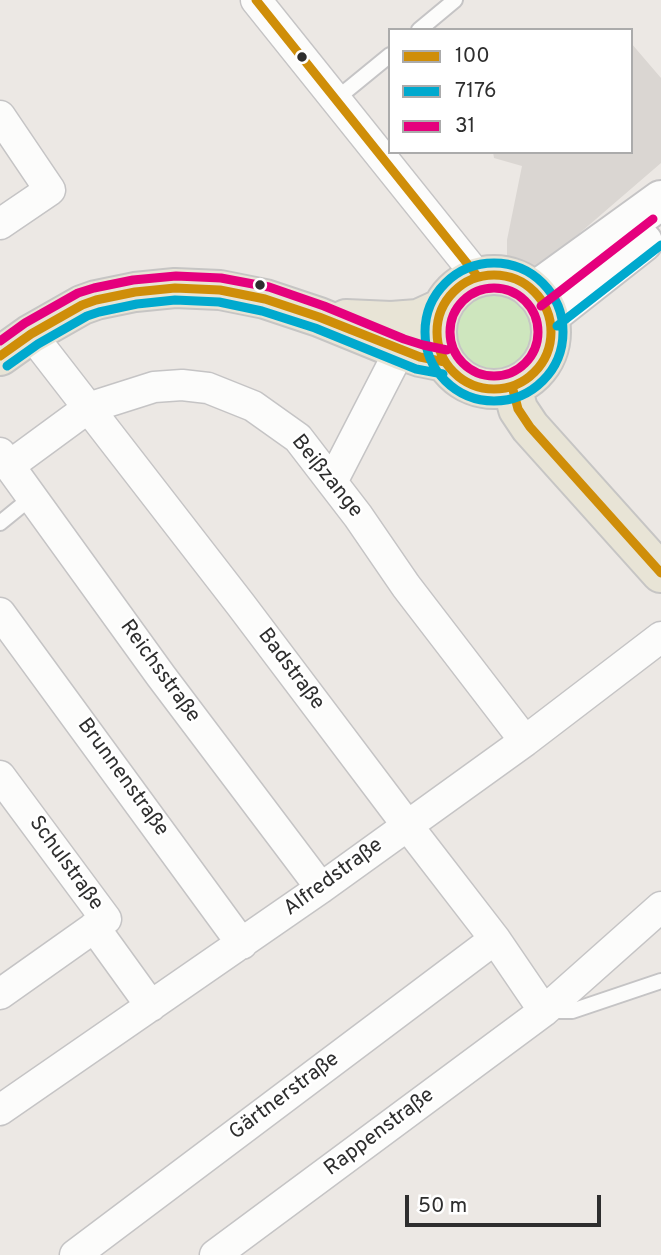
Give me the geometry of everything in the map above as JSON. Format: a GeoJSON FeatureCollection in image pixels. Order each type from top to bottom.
{"type":"FeatureCollection","features":[{"type":"Feature","properties":{"kind":"main road"},"geometry":{"type":"LineString","coordinates":[[541,304],[661,200]]}},
{"type":"Feature","properties":{"kind":"main road"},"geometry":{"type":"LineString","coordinates":[[541,304],[661,229]]}},
{"type":"Feature","properties":{"kind":"main road"},"geometry":{"type":"LineString","coordinates":[[478,277],[508,277],[522,282],[541,304],[551,331],[549,345],[536,371],[525,380],[512,386],[493,389],[474,386],[457,376],[445,362],[438,344],[437,326],[442,308],[451,294],[464,284],[478,277]]}},
{"type":"Feature","properties":{"kind":"main road"},"geometry":{"type":"LineString","coordinates":[[0,356],[31,334],[82,305],[135,292],[175,288],[220,290],[265,299],[420,357],[445,362]]}},
{"type":"Feature","properties":{"kind":"main road"},"geometry":{"type":"LineString","coordinates":[[319,317],[391,321],[418,319],[442,308]]}},
{"type":"Feature","properties":{"kind":"main road"},"geometry":{"type":"LineString","coordinates":[[512,386],[518,409],[530,427],[661,573]]}},
{"type":"Feature","properties":{"kind":"street"},"geometry":{"type":"LineString","coordinates":[[256,0],[478,277]]}},
{"type":"Feature","properties":{"kind":"street"},"geometry":{"type":"LineString","coordinates":[[0,116],[50,190],[0,224]]}},
{"type":"Feature","properties":{"kind":"street","name":"Badstraße"},"geometry":{"type":"LineString","coordinates":[[31,334],[495,939],[544,1011]]}},
{"type":"Feature","properties":{"kind":"street"},"geometry":{"type":"LineString","coordinates":[[332,482],[400,350]]}},
{"type":"Feature","properties":{"kind":"street","name":"Beißzange"},"geometry":{"type":"LineString","coordinates":[[4,459],[88,408],[154,387],[182,385],[208,388],[253,406],[298,438],[358,516],[406,586],[525,741]]}},
{"type":"Feature","properties":{"kind":"street","name":"Reichsstraße"},"geometry":{"type":"LineString","coordinates":[[4,459],[161,676],[321,888]]}},
{"type":"Feature","properties":{"kind":"street","name":"Brunnenstraße"},"geometry":{"type":"LineString","coordinates":[[0,613],[242,944]]}},
{"type":"Feature","properties":{"kind":"street","name":"Alfredstraße"},"geometry":{"type":"LineString","coordinates":[[0,1110],[321,888],[525,741],[661,637]]}},
{"type":"Feature","properties":{"kind":"street","name":"Schulstraße"},"geometry":{"type":"LineString","coordinates":[[0,776],[100,923],[151,1006]]}},
{"type":"Feature","properties":{"kind":"street","name":"Rappenstraße"},"geometry":{"type":"LineString","coordinates":[[215,1255],[544,1011],[661,907]]}},
{"type":"Feature","properties":{"kind":"street"},"geometry":{"type":"LineString","coordinates":[[0,994],[100,923]]}},
{"type":"Feature","properties":{"kind":"street","name":"Gärtnerstraße"},"geometry":{"type":"LineString","coordinates":[[75,1255],[495,939]]}},
{"type":"Feature","properties":{"kind":"lane"},"geometry":{"type":"LineString","coordinates":[[421,28],[455,0]]}},
{"type":"Feature","properties":{"kind":"lane"},"geometry":{"type":"LineString","coordinates":[[335,100],[388,57]]}},
{"type":"Feature","properties":{"kind":"lane"},"geometry":{"type":"LineString","coordinates":[[0,523],[32,498]]}},
{"type":"Feature","properties":{"kind":"lane"},"geometry":{"type":"LineString","coordinates":[[544,1011],[572,1011],[661,981]]}},
{"type":"Feature","properties":{"kind":"green space"},"geometry":{"type":"Polygon","coordinates":[[[484,293],[500,293],[514,299],[525,310],[531,324],[531,340],[525,354],[514,365],[500,371],[484,371],[470,365],[459,354],[453,340],[453,324],[459,310],[470,299],[484,293]]]}},
{"type":"Feature","properties":{"kind":"shaded area"},"geometry":{"type":"Polygon","coordinates":[[[633,45],[661,78],[661,163],[574,238],[576,251],[531,271],[507,265],[507,240],[522,166],[494,158],[493,154],[633,154],[633,45]]]}},
{"type":"Feature","properties":{"kind":"transit line","name":"100"},"geometry":{"type":"LineString","coordinates":[[256,0],[478,277]]}},
{"type":"Feature","properties":{"kind":"transit line","name":"31"},"geometry":{"type":"LineString","coordinates":[[541,306],[653,219]]}},
{"type":"Feature","properties":{"kind":"transit line","name":"7176"},"geometry":{"type":"LineString","coordinates":[[557,326],[661,245]]}},
{"type":"Feature","properties":{"kind":"transit line","name":"7176"},"geometry":{"type":"LineString","coordinates":[[494,263],[520,268],[543,283],[558,306],[563,332],[558,358],[543,381],[520,396],[494,401],[468,396],[445,381],[430,358],[425,332],[430,306],[445,283],[468,268],[494,263]]}},
{"type":"Feature","properties":{"kind":"transit line","name":"100"},"geometry":{"type":"LineString","coordinates":[[494,275],[516,280],[534,292],[546,310],[551,332],[546,354],[534,372],[516,384],[494,389],[472,384],[454,372],[442,354],[437,332],[442,310],[454,292],[472,280],[494,275]]}},
{"type":"Feature","properties":{"kind":"transit line","name":"31"},"geometry":{"type":"LineString","coordinates":[[0,341],[25,323],[78,293],[133,280],[176,276],[221,278],[269,287],[404,339],[447,350]]}},
{"type":"Feature","properties":{"kind":"transit line","name":"100"},"geometry":{"type":"LineString","coordinates":[[0,356],[31,334],[82,305],[135,292],[175,288],[220,290],[265,299],[420,357],[445,362]]}},
{"type":"Feature","properties":{"kind":"transit line","name":"31"},"geometry":{"type":"LineString","coordinates":[[485,288],[503,288],[519,295],[531,307],[538,323],[538,332],[538,341],[531,357],[519,369],[503,376],[485,376],[469,369],[457,357],[450,341],[450,323],[457,307],[469,295],[485,288]]}},
{"type":"Feature","properties":{"kind":"transit line","name":"7176"},"geometry":{"type":"LineString","coordinates":[[7,366],[38,344],[87,316],[137,304],[175,300],[219,302],[262,311],[315,328],[416,369],[443,374]]}},
{"type":"Feature","properties":{"kind":"transit line","name":"100"},"geometry":{"type":"LineString","coordinates":[[512,386],[518,409],[530,427],[661,573]]}}]}
